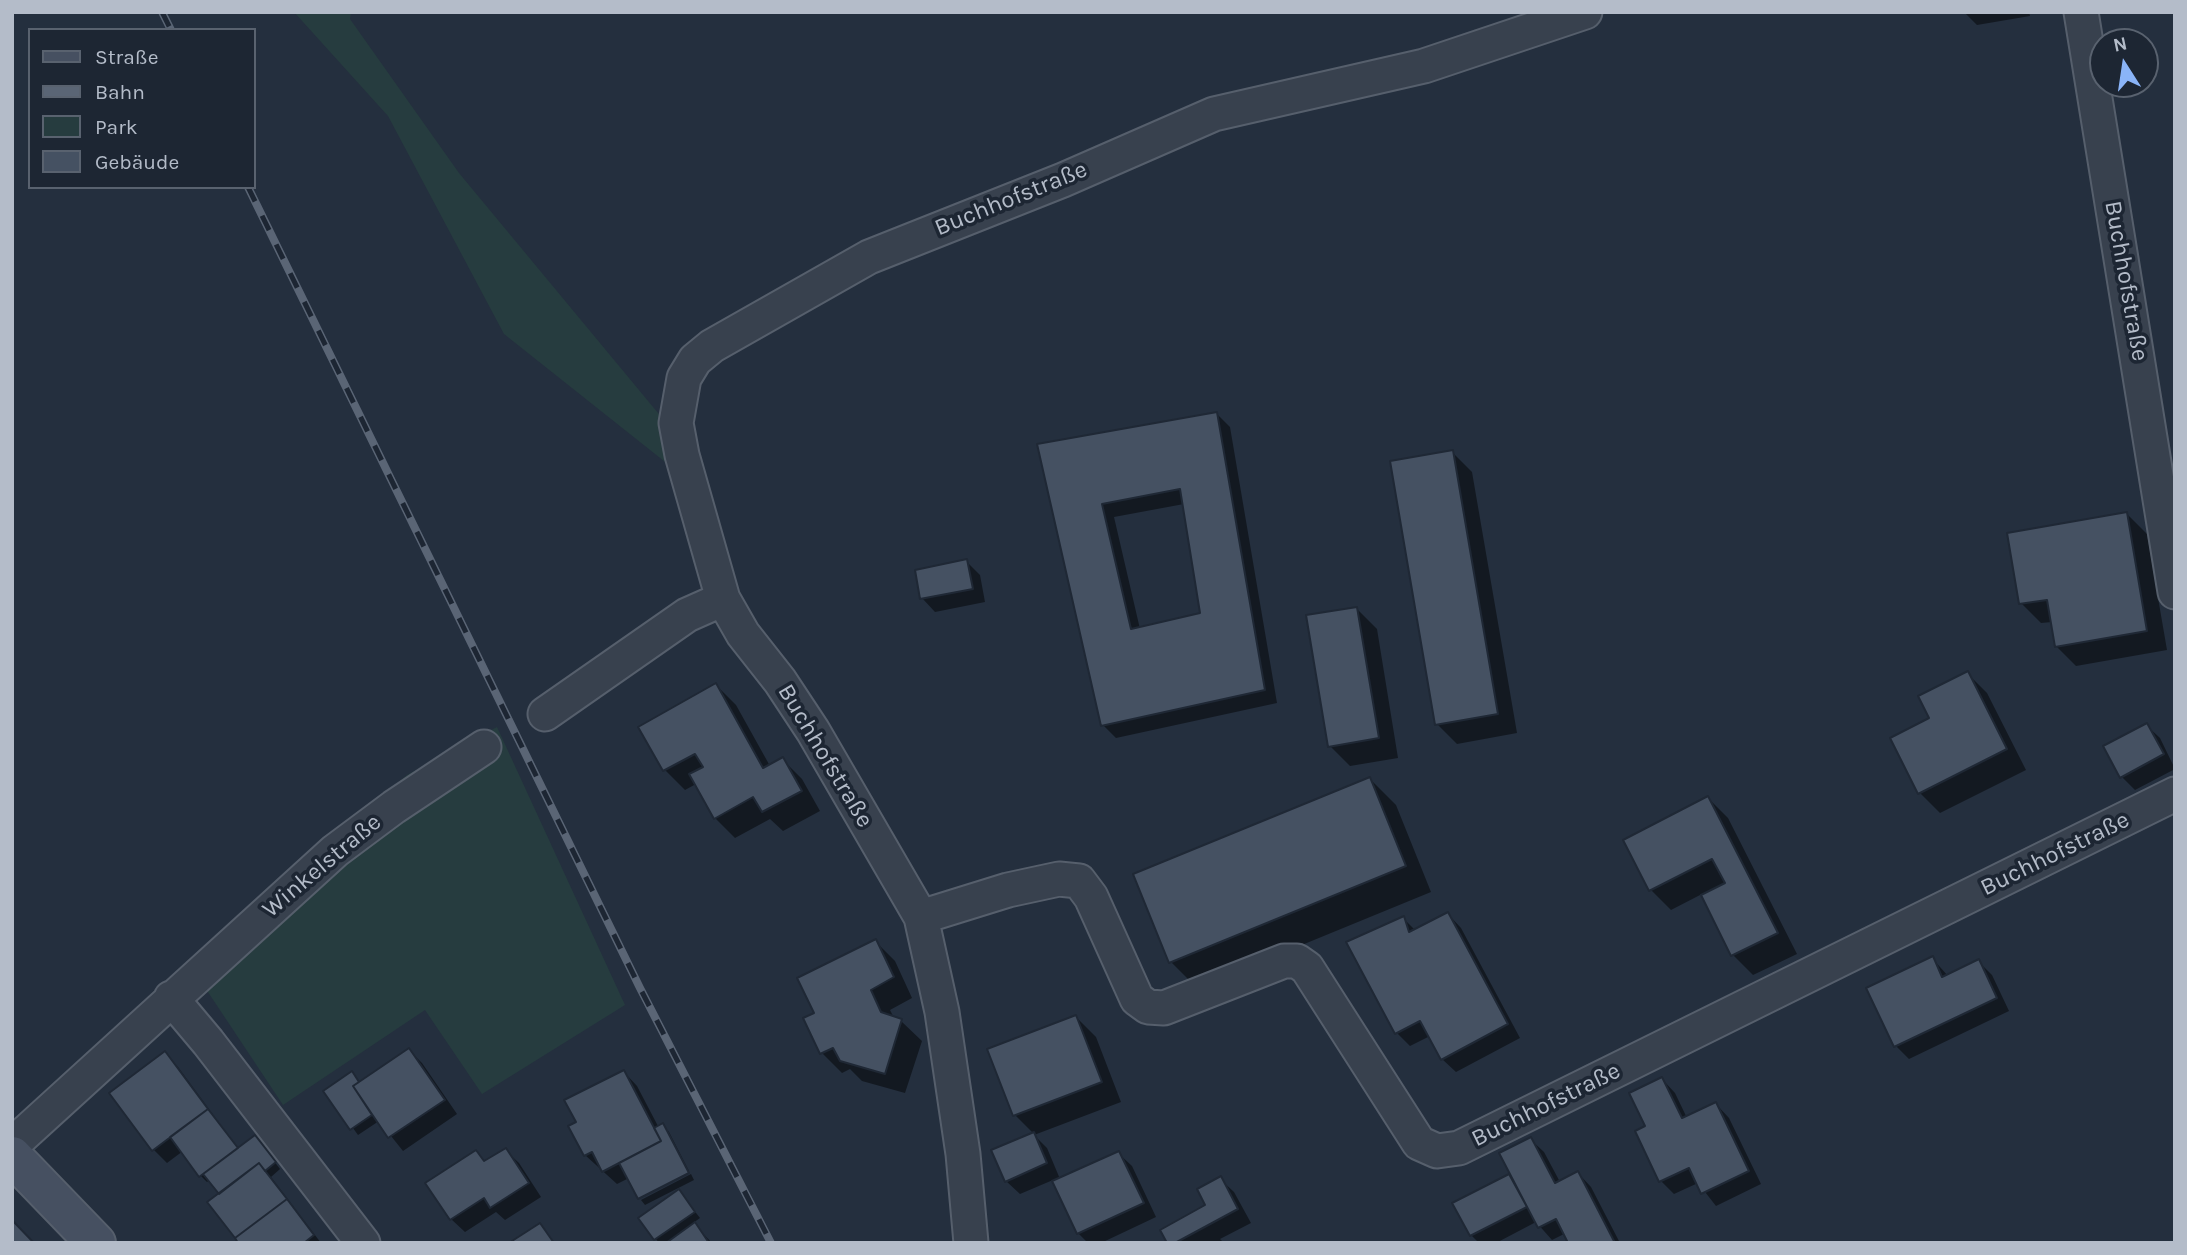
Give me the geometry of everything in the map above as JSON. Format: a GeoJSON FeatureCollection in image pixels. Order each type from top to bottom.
{"type":"FeatureCollection","features":[{"type":"Feature","properties":{"kind":"street","name":"Buchhofstraße"},"geometry":{"type":"LineString","coordinates":[[971,1243],[963,1154],[942,1012],[920,917],[813,731],[780,681],[743,634],[723,600],[682,455],[676,423],[684,378],[695,360],[712,346],[869,257],[1063,180],[1181,126],[1252,103],[1424,66],[1585,12]]}},
{"type":"Feature","properties":{"kind":"street","name":"Buchhofstraße"},"geometry":{"type":"LineString","coordinates":[[2081,12],[2175,592]]}},
{"type":"Feature","properties":{"kind":"street"},"geometry":{"type":"LineString","coordinates":[[545,713],[687,615],[723,600]]}},
{"type":"Feature","properties":{"kind":"street","name":"Winkelstraße"},"geometry":{"type":"LineString","coordinates":[[12,1145],[171,998],[365,827],[484,747]]}},
{"type":"Feature","properties":{"kind":"street","name":"Buchhofstraße"},"geometry":{"type":"LineString","coordinates":[[920,917],[1008,890],[1059,879],[1079,881],[1091,897],[1137,999],[1148,1007],[1164,1008],[1284,961],[1297,961],[1307,968],[1419,1143],[1437,1151],[1448,1150],[1459,1148],[2175,794]]}},
{"type":"Feature","properties":{"kind":"street"},"geometry":{"type":"LineString","coordinates":[[171,998],[363,1243]]}},
{"type":"Feature","properties":{"kind":"street"},"geometry":{"type":"LineString","coordinates":[[12,1156],[96,1243]]}},
{"type":"Feature","properties":{"kind":"green space"},"geometry":{"type":"Polygon","coordinates":[[[294,12],[351,12],[350,19],[459,173],[663,419],[679,473],[504,334],[388,116],[294,12]]]}},
{"type":"Feature","properties":{"kind":"green space"},"geometry":{"type":"Polygon","coordinates":[[[497,727],[625,1005],[482,1094],[425,1010],[283,1105],[188,962],[407,775],[497,727]]]}},
{"type":"Feature","properties":{"kind":"building"},"geometry":{"type":"Polygon","coordinates":[[[1217,412],[1265,690],[1101,726],[1037,444],[1217,412]],[[1180,489],[1102,504],[1131,629],[1200,613],[1180,489]]]}},
{"type":"Feature","properties":{"kind":"building"},"geometry":{"type":"Polygon","coordinates":[[[1453,450],[1498,714],[1435,725],[1390,461],[1453,450]]]}},
{"type":"Feature","properties":{"kind":"building"},"geometry":{"type":"Polygon","coordinates":[[[2127,512],[2147,631],[2055,647],[2047,600],[2019,604],[2007,533],[2127,512]]]}},
{"type":"Feature","properties":{"kind":"building"},"geometry":{"type":"Polygon","coordinates":[[[967,559],[973,589],[920,599],[915,570],[967,559]]]}},
{"type":"Feature","properties":{"kind":"building"},"geometry":{"type":"Polygon","coordinates":[[[1357,607],[1379,738],[1328,747],[1306,615],[1357,607]]]}},
{"type":"Feature","properties":{"kind":"building"},"geometry":{"type":"Polygon","coordinates":[[[1968,671],[2007,749],[1918,794],[1890,738],[1929,718],[1918,696],[1968,671]]]}},
{"type":"Feature","properties":{"kind":"building"},"geometry":{"type":"Polygon","coordinates":[[[716,683],[763,768],[783,757],[802,791],[762,812],[753,797],[714,819],[689,774],[703,767],[695,754],[663,771],[638,727],[716,683]]]}},
{"type":"Feature","properties":{"kind":"building"},"geometry":{"type":"Polygon","coordinates":[[[2147,723],[2164,754],[2120,778],[2103,746],[2147,723]]]}},
{"type":"Feature","properties":{"kind":"building"},"geometry":{"type":"Polygon","coordinates":[[[1370,777],[1406,866],[1169,963],[1133,874],[1370,777]]]}},
{"type":"Feature","properties":{"kind":"building"},"geometry":{"type":"Polygon","coordinates":[[[1708,796],[1778,933],[1731,956],[1701,895],[1725,883],[1712,859],[1649,891],[1623,840],[1708,796]]]}},
{"type":"Feature","properties":{"kind":"building"},"geometry":{"type":"Polygon","coordinates":[[[1448,912],[1508,1024],[1441,1060],[1420,1021],[1395,1034],[1346,942],[1404,916],[1409,932],[1448,912]]]}},
{"type":"Feature","properties":{"kind":"building"},"geometry":{"type":"Polygon","coordinates":[[[876,939],[894,977],[871,990],[881,1012],[902,1019],[885,1074],[840,1061],[833,1048],[820,1054],[803,1018],[814,1013],[797,978],[876,939]]]}},
{"type":"Feature","properties":{"kind":"building"},"geometry":{"type":"Polygon","coordinates":[[[1933,956],[1942,977],[1979,959],[1997,998],[1894,1047],[1866,988],[1933,956]]]}},
{"type":"Feature","properties":{"kind":"building"},"geometry":{"type":"Polygon","coordinates":[[[1076,1015],[1102,1082],[1013,1116],[987,1049],[1076,1015]]]}},
{"type":"Feature","properties":{"kind":"building"},"geometry":{"type":"Polygon","coordinates":[[[409,1048],[445,1100],[388,1138],[353,1086],[409,1048]]]}},
{"type":"Feature","properties":{"kind":"building"},"geometry":{"type":"Polygon","coordinates":[[[165,1051],[208,1109],[152,1151],[109,1093],[165,1051]]]}},
{"type":"Feature","properties":{"kind":"building"},"geometry":{"type":"Polygon","coordinates":[[[624,1070],[661,1141],[602,1172],[592,1152],[584,1156],[568,1126],[576,1122],[564,1100],[624,1070]]]}},
{"type":"Feature","properties":{"kind":"building"},"geometry":{"type":"Polygon","coordinates":[[[352,1071],[359,1082],[353,1086],[372,1115],[350,1130],[323,1091],[352,1071]]]}},
{"type":"Feature","properties":{"kind":"building"},"geometry":{"type":"Polygon","coordinates":[[[1662,1077],[1682,1118],[1716,1102],[1749,1171],[1701,1194],[1689,1168],[1659,1182],[1635,1131],[1645,1126],[1629,1093],[1662,1077]]]}},
{"type":"Feature","properties":{"kind":"building"},"geometry":{"type":"Polygon","coordinates":[[[208,1109],[238,1148],[199,1177],[170,1137],[208,1109]]]}},
{"type":"Feature","properties":{"kind":"building"},"geometry":{"type":"Polygon","coordinates":[[[663,1123],[689,1173],[638,1199],[619,1163],[661,1141],[654,1128],[663,1123]]]}},
{"type":"Feature","properties":{"kind":"building"},"geometry":{"type":"Polygon","coordinates":[[[1034,1132],[1047,1163],[1005,1182],[991,1150],[1034,1132]]]}},
{"type":"Feature","properties":{"kind":"building"},"geometry":{"type":"Polygon","coordinates":[[[255,1135],[276,1162],[265,1171],[259,1163],[219,1194],[203,1174],[255,1135]]]}},
{"type":"Feature","properties":{"kind":"building"},"geometry":{"type":"Polygon","coordinates":[[[1531,1137],[1555,1183],[1578,1171],[1615,1243],[1568,1243],[1556,1219],[1538,1228],[1499,1153],[1531,1137]]]}},
{"type":"Feature","properties":{"kind":"building"},"geometry":{"type":"Polygon","coordinates":[[[506,1148],[529,1183],[490,1208],[484,1198],[450,1220],[425,1183],[476,1150],[484,1161],[506,1148]]]}},
{"type":"Feature","properties":{"kind":"building"},"geometry":{"type":"Polygon","coordinates":[[[1119,1151],[1144,1203],[1077,1234],[1052,1181],[1119,1151]]]}},
{"type":"Feature","properties":{"kind":"building"},"geometry":{"type":"Polygon","coordinates":[[[259,1163],[287,1199],[235,1238],[207,1202],[259,1163]]]}},
{"type":"Feature","properties":{"kind":"building"},"geometry":{"type":"Polygon","coordinates":[[[1509,1174],[1527,1207],[1470,1236],[1452,1203],[1509,1174]]]}},
{"type":"Feature","properties":{"kind":"building"},"geometry":{"type":"Polygon","coordinates":[[[1221,1176],[1238,1209],[1175,1243],[1167,1243],[1160,1230],[1205,1205],[1197,1189],[1221,1176]]]}},
{"type":"Feature","properties":{"kind":"building"},"geometry":{"type":"Polygon","coordinates":[[[679,1189],[695,1212],[654,1240],[638,1218],[679,1189]]]}},
{"type":"Feature","properties":{"kind":"building"},"geometry":{"type":"Polygon","coordinates":[[[287,1199],[314,1235],[304,1243],[238,1243],[235,1238],[287,1199]]]}},
{"type":"Feature","properties":{"kind":"building"},"geometry":{"type":"Polygon","coordinates":[[[12,1220],[34,1243],[12,1243],[12,1220]]]}},
{"type":"Feature","properties":{"kind":"building"},"geometry":{"type":"Polygon","coordinates":[[[695,1222],[709,1243],[666,1243],[695,1222]]]}},
{"type":"Feature","properties":{"kind":"building"},"geometry":{"type":"Polygon","coordinates":[[[540,1223],[554,1243],[513,1243],[512,1241],[540,1223]]]}},
{"type":"Feature","properties":{"kind":"railway"},"geometry":{"type":"LineString","coordinates":[[162,12],[170,28]]}},
{"type":"Feature","properties":{"kind":"railway"},"geometry":{"type":"LineString","coordinates":[[249,189],[640,988],[771,1243]]}}]}
